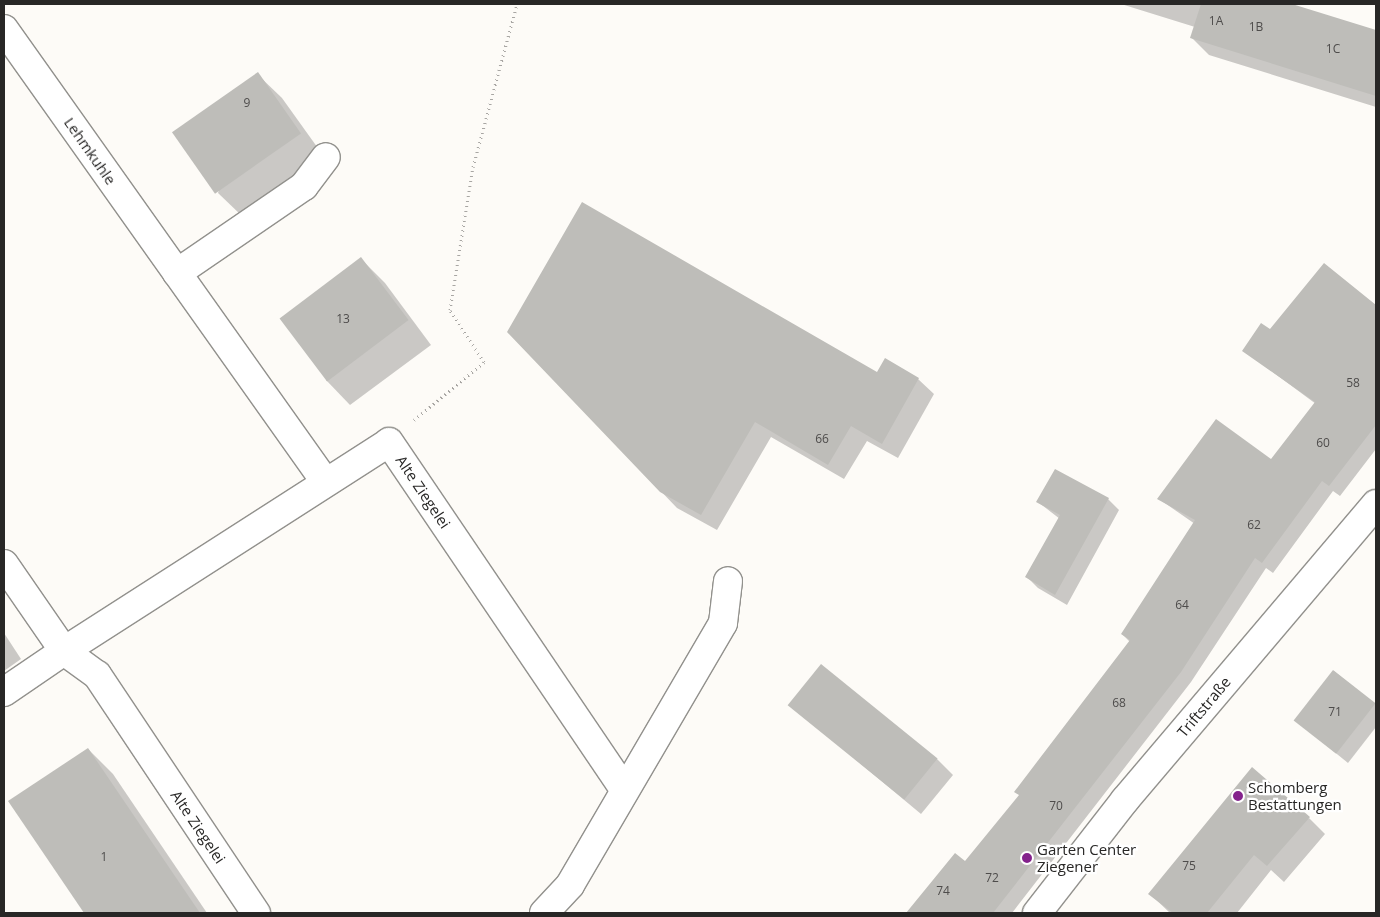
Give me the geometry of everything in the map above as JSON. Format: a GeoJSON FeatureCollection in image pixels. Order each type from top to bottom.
{"type":"FeatureCollection","features":[{"type":"Feature","properties":{"kind":"street","name":"Lehmkuhle"},"geometry":{"type":"LineString","coordinates":[[4,29],[324,480]]}},
{"type":"Feature","properties":{"kind":"street"},"geometry":{"type":"LineString","coordinates":[[177,273],[304,186],[326,157]]}},
{"type":"Feature","properties":{"kind":"street","name":"Alte Ziegelei"},"geometry":{"type":"LineString","coordinates":[[4,692],[324,480],[388,442],[623,787]]}},
{"type":"Feature","properties":{"kind":"street","name":"Triftstraße"},"geometry":{"type":"LineString","coordinates":[[1037,913],[1125,800],[1376,506]]}},
{"type":"Feature","properties":{"kind":"street"},"geometry":{"type":"LineString","coordinates":[[4,564],[64,651]]}},
{"type":"Feature","properties":{"kind":"street"},"geometry":{"type":"LineString","coordinates":[[544,913],[570,885],[623,787],[723,623],[728,581]]}},
{"type":"Feature","properties":{"kind":"street","name":"Alte Ziegelei"},"geometry":{"type":"LineString","coordinates":[[64,651],[97,675],[256,913]]}},
{"type":"Feature","properties":{"kind":"path"},"geometry":{"type":"LineString","coordinates":[[388,442],[484,362],[450,310],[473,167],[517,4]]}},
{"type":"Feature","properties":{"kind":"building"},"geometry":{"type":"Polygon","coordinates":[[[1201,4],[1292,4],[1376,30],[1376,96],[1190,38],[1201,4]]]}},
{"type":"Feature","properties":{"kind":"building"},"geometry":{"type":"Polygon","coordinates":[[[258,72],[301,133],[215,194],[172,132],[258,72]]]}},
{"type":"Feature","properties":{"kind":"building"},"geometry":{"type":"Polygon","coordinates":[[[582,202],[877,372],[885,358],[919,378],[882,444],[851,426],[828,465],[755,422],[701,515],[660,492],[507,332],[582,202]]]}},
{"type":"Feature","properties":{"kind":"building"},"geometry":{"type":"Polygon","coordinates":[[[361,257],[409,320],[327,381],[280,318],[361,257]]]}},
{"type":"Feature","properties":{"kind":"building"},"geometry":{"type":"Polygon","coordinates":[[[1324,263],[1376,305],[1376,425],[1329,486],[1322,481],[1262,563],[1255,558],[1181,672],[993,913],[906,913],[955,853],[965,861],[1019,795],[1014,792],[1130,640],[1121,634],[1195,520],[1157,499],[1216,419],[1271,459],[1315,402],[1242,351],[1261,323],[1270,329],[1324,263]]]}},
{"type":"Feature","properties":{"kind":"building"},"geometry":{"type":"Polygon","coordinates":[[[1055,469],[1109,498],[1055,595],[1025,577],[1060,515],[1036,502],[1055,469]]]}},
{"type":"Feature","properties":{"kind":"building"},"geometry":{"type":"Polygon","coordinates":[[[821,664],[938,758],[904,800],[788,705],[821,664]]]}},
{"type":"Feature","properties":{"kind":"building"},"geometry":{"type":"Polygon","coordinates":[[[1333,670],[1376,703],[1336,754],[1294,720],[1333,670]]]}},
{"type":"Feature","properties":{"kind":"building"},"geometry":{"type":"Polygon","coordinates":[[[88,748],[200,913],[84,913],[8,801],[88,748]]]}},
{"type":"Feature","properties":{"kind":"building"},"geometry":{"type":"Polygon","coordinates":[[[1252,767],[1310,817],[1267,866],[1254,855],[1207,913],[1173,913],[1148,894],[1252,767]]]}},
{"type":"Feature","properties":{"kind":"place","name":"Schomberg Bestattungen"},"geometry":{"type":"Point","coordinates":[1238,796]}},
{"type":"Feature","properties":{"kind":"place","name":"Garten Center Ziegener"},"geometry":{"type":"Point","coordinates":[1027,858]}}]}
